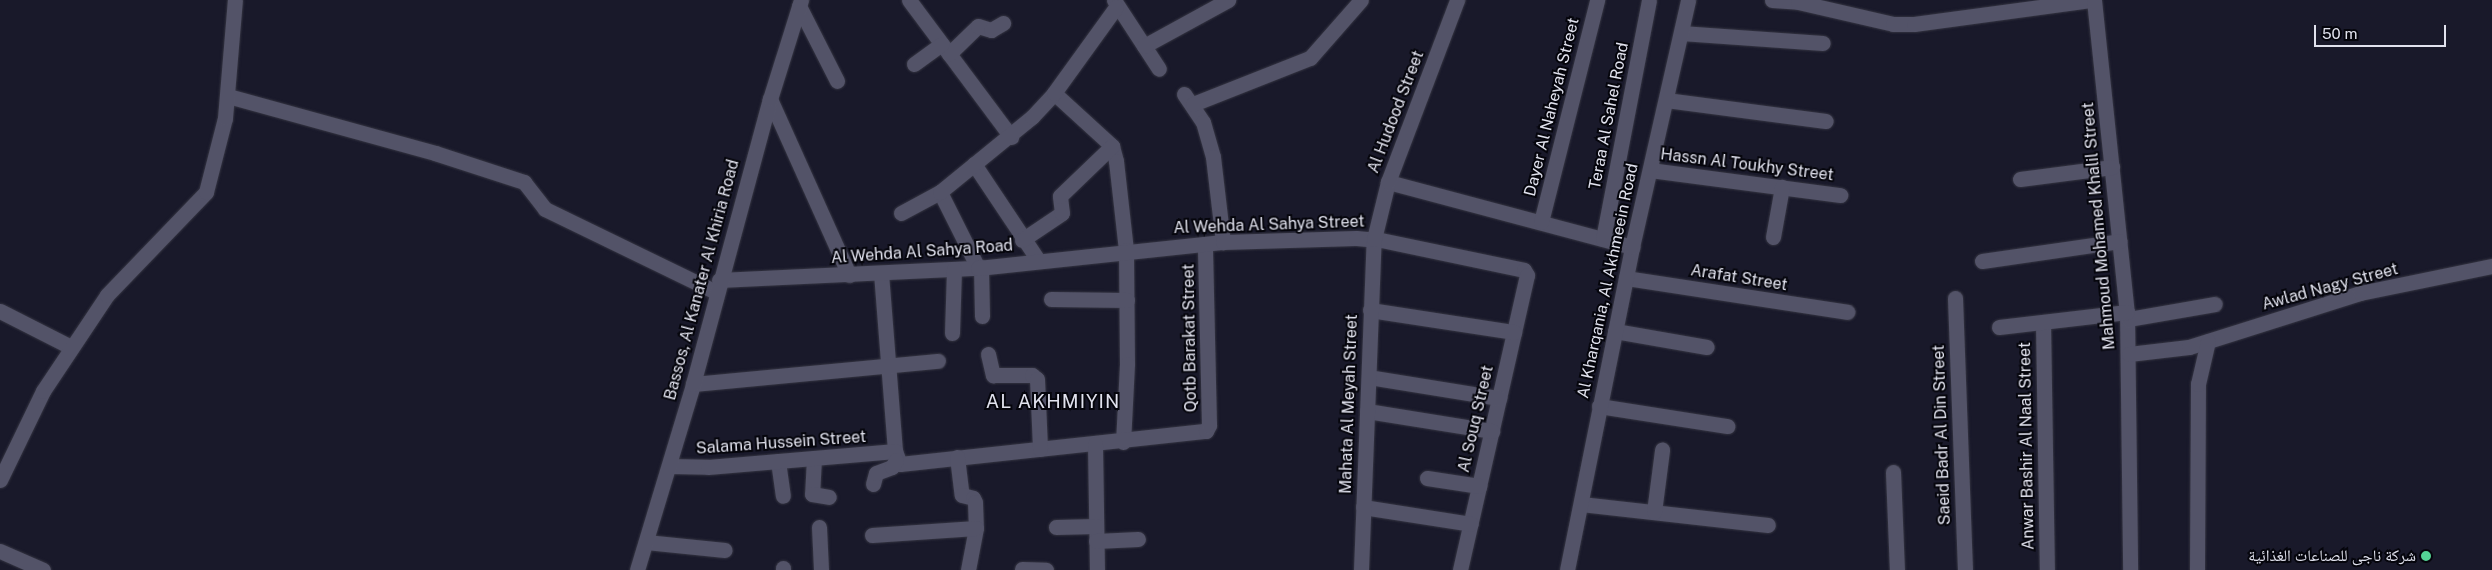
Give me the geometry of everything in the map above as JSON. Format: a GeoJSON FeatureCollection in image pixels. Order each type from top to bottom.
{"type":"FeatureCollection","features":[{"type":"Feature","properties":{"kind":"street"},"geometry":{"type":"LineString","coordinates":[[0,480],[43,391],[107,295],[206,192],[222,134],[228,96],[235,0]]}},
{"type":"Feature","properties":{"kind":"street"},"geometry":{"type":"LineString","coordinates":[[909,0],[1011,137]]}},
{"type":"Feature","properties":{"kind":"street"},"geometry":{"type":"LineString","coordinates":[[1144,46],[1228,0]]}},
{"type":"Feature","properties":{"kind":"street"},"geometry":{"type":"LineString","coordinates":[[1223,242],[1213,157],[1202,122],[1189,99],[1310,58],[1361,0]]}},
{"type":"Feature","properties":{"kind":"street","name":"Al Hudood Street"},"geometry":{"type":"LineString","coordinates":[[1374,239],[1388,182],[1457,0]]}},
{"type":"Feature","properties":{"kind":"street","name":"Dayer Al Naheyah Street"},"geometry":{"type":"LineString","coordinates":[[1541,222],[1597,0]]}},
{"type":"Feature","properties":{"kind":"street","name":"Teraa Al Sahel Road"},"geometry":{"type":"LineString","coordinates":[[1603,239],[1650,0]]}},
{"type":"Feature","properties":{"kind":"street","name":"Al Kharqania, Al Akhmeein Road"},"geometry":{"type":"LineString","coordinates":[[1567,570],[1632,247],[1688,0]]}},
{"type":"Feature","properties":{"kind":"street"},"geometry":{"type":"LineString","coordinates":[[1772,0],[1798,2],[1893,24],[1914,24],[2040,3],[2090,0]]}},
{"type":"Feature","properties":{"kind":"street","name":"Mahmoud Mohamed Khalil Street"},"geometry":{"type":"LineString","coordinates":[[2090,0],[2112,167],[2127,315],[2129,354],[2130,570]]}},
{"type":"Feature","properties":{"kind":"street"},"geometry":{"type":"LineString","coordinates":[[800,3],[837,81]]}},
{"type":"Feature","properties":{"kind":"street","name":"Bassos, Al Kanater Al Khiria Road"},"geometry":{"type":"LineString","coordinates":[[637,570],[693,384],[770,99],[800,3]]}},
{"type":"Feature","properties":{"kind":"street"},"geometry":{"type":"LineString","coordinates":[[901,213],[940,192],[1011,137],[1054,93],[1115,3],[1159,69]]}},
{"type":"Feature","properties":{"kind":"street"},"geometry":{"type":"LineString","coordinates":[[914,64],[946,49],[978,26],[991,30],[1003,23]]}},
{"type":"Feature","properties":{"kind":"street"},"geometry":{"type":"LineString","coordinates":[[1681,33],[1823,43]]}},
{"type":"Feature","properties":{"kind":"street"},"geometry":{"type":"LineString","coordinates":[[1054,93],[1112,146],[1126,250],[1127,300],[1123,442]]}},
{"type":"Feature","properties":{"kind":"street"},"geometry":{"type":"LineString","coordinates":[[228,96],[435,153],[524,182],[545,209],[718,286]]}},
{"type":"Feature","properties":{"kind":"street"},"geometry":{"type":"LineString","coordinates":[[770,99],[849,275]]}},
{"type":"Feature","properties":{"kind":"street"},"geometry":{"type":"LineString","coordinates":[[1666,100],[1826,120]]}},
{"type":"Feature","properties":{"kind":"street"},"geometry":{"type":"LineString","coordinates":[[1022,240],[1062,213],[1060,196],[1112,146]]}},
{"type":"Feature","properties":{"kind":"street"},"geometry":{"type":"LineString","coordinates":[[974,164],[1022,240],[1038,260]]}},
{"type":"Feature","properties":{"kind":"street"},"geometry":{"type":"LineString","coordinates":[[2020,179],[2112,167]]}},
{"type":"Feature","properties":{"kind":"street","name":"Hassn Al Toukhy Street"},"geometry":{"type":"LineString","coordinates":[[1650,170],[1840,195]]}},
{"type":"Feature","properties":{"kind":"street"},"geometry":{"type":"LineString","coordinates":[[1388,182],[1632,247]]}},
{"type":"Feature","properties":{"kind":"street"},"geometry":{"type":"LineString","coordinates":[[1774,237],[1782,188]]}},
{"type":"Feature","properties":{"kind":"street"},"geometry":{"type":"LineString","coordinates":[[940,192],[979,268],[982,316]]}},
{"type":"Feature","properties":{"kind":"street","name":"Al Wehda Al Sahya Street"},"geometry":{"type":"LineString","coordinates":[[1126,250],[1223,242],[1374,239],[1524,270],[1527,275]]}},
{"type":"Feature","properties":{"kind":"street","name":"Mahata Al Meyah Street"},"geometry":{"type":"LineString","coordinates":[[1361,570],[1374,239]]}},
{"type":"Feature","properties":{"kind":"street"},"geometry":{"type":"LineString","coordinates":[[1982,261],[2120,241]]}},
{"type":"Feature","properties":{"kind":"street","name":"Qotb Barakat Street"},"geometry":{"type":"LineString","coordinates":[[1205,244],[1209,425],[1206,431]]}},
{"type":"Feature","properties":{"kind":"street","name":"Al Wehda Al Sahya Road"},"geometry":{"type":"LineString","coordinates":[[718,286],[849,275],[979,268],[1126,250]]}},
{"type":"Feature","properties":{"kind":"street","name":"Awlad Nagy Street"},"geometry":{"type":"LineString","coordinates":[[2129,354],[2208,341],[2360,293],[2492,266]]}},
{"type":"Feature","properties":{"kind":"street"},"geometry":{"type":"LineString","coordinates":[[952,332],[954,269]]}},
{"type":"Feature","properties":{"kind":"street"},"geometry":{"type":"LineString","coordinates":[[873,484],[876,473],[892,467],[896,458],[881,273]]}},
{"type":"Feature","properties":{"kind":"street","name":"Al Souq Street"},"geometry":{"type":"LineString","coordinates":[[1460,570],[1527,275]]}},
{"type":"Feature","properties":{"kind":"street","name":"Arafat Street"},"geometry":{"type":"LineString","coordinates":[[1626,278],[1847,312]]}},
{"type":"Feature","properties":{"kind":"street","name":"Saeid Badr Al Din Street"},"geometry":{"type":"LineString","coordinates":[[1955,298],[1965,570]]}},
{"type":"Feature","properties":{"kind":"street"},"geometry":{"type":"LineString","coordinates":[[1051,299],[1127,300]]}},
{"type":"Feature","properties":{"kind":"street"},"geometry":{"type":"LineString","coordinates":[[1999,327],[2127,315],[2215,304]]}},
{"type":"Feature","properties":{"kind":"street"},"geometry":{"type":"LineString","coordinates":[[1370,310],[1514,332]]}},
{"type":"Feature","properties":{"kind":"street"},"geometry":{"type":"LineString","coordinates":[[0,311],[71,347]]}},
{"type":"Feature","properties":{"kind":"street","name":"Anwar Bashir Al Naal Street"},"geometry":{"type":"LineString","coordinates":[[2043,322],[2047,570]]}},
{"type":"Feature","properties":{"kind":"street"},"geometry":{"type":"LineString","coordinates":[[1615,331],[1707,347]]}},
{"type":"Feature","properties":{"kind":"street"},"geometry":{"type":"LineString","coordinates":[[2197,570],[2198,384],[2208,341]]}},
{"type":"Feature","properties":{"kind":"street"},"geometry":{"type":"LineString","coordinates":[[988,354],[993,376],[1032,375],[1037,379],[1040,449]]}},
{"type":"Feature","properties":{"kind":"street"},"geometry":{"type":"LineString","coordinates":[[693,384],[938,361]]}},
{"type":"Feature","properties":{"kind":"street"},"geometry":{"type":"LineString","coordinates":[[1369,377],[1499,398]]}},
{"type":"Feature","properties":{"kind":"street"},"geometry":{"type":"LineString","coordinates":[[1599,406],[1726,426]]}},
{"type":"Feature","properties":{"kind":"street"},"geometry":{"type":"LineString","coordinates":[[1367,411],[1492,431]]}},
{"type":"Feature","properties":{"kind":"street","name":"Salama Hussein Street"},"geometry":{"type":"LineString","coordinates":[[669,466],[708,467],[814,458],[957,457],[1123,442],[1206,431]]}},
{"type":"Feature","properties":{"kind":"street"},"geometry":{"type":"LineString","coordinates":[[1095,444],[1097,570]]}},
{"type":"Feature","properties":{"kind":"street"},"geometry":{"type":"LineString","coordinates":[[1654,512],[1662,450]]}},
{"type":"Feature","properties":{"kind":"street"},"geometry":{"type":"LineString","coordinates":[[957,457],[962,495],[974,500],[976,528],[968,570]]}},
{"type":"Feature","properties":{"kind":"street"},"geometry":{"type":"LineString","coordinates":[[814,458],[813,495],[829,497]]}},
{"type":"Feature","properties":{"kind":"street"},"geometry":{"type":"LineString","coordinates":[[778,461],[783,496]]}},
{"type":"Feature","properties":{"kind":"street"},"geometry":{"type":"LineString","coordinates":[[1893,472],[1897,570]]}},
{"type":"Feature","properties":{"kind":"street"},"geometry":{"type":"LineString","coordinates":[[1427,478],[1479,486]]}},
{"type":"Feature","properties":{"kind":"street"},"geometry":{"type":"LineString","coordinates":[[1581,504],[1768,525]]}},
{"type":"Feature","properties":{"kind":"street"},"geometry":{"type":"LineString","coordinates":[[1363,507],[1471,524]]}},
{"type":"Feature","properties":{"kind":"street"},"geometry":{"type":"LineString","coordinates":[[819,527],[821,570]]}},
{"type":"Feature","properties":{"kind":"street"},"geometry":{"type":"LineString","coordinates":[[1056,527],[1138,539]]}},
{"type":"Feature","properties":{"kind":"street"},"geometry":{"type":"LineString","coordinates":[[872,535],[976,528]]}},
{"type":"Feature","properties":{"kind":"street"},"geometry":{"type":"LineString","coordinates":[[646,542],[725,550]]}},
{"type":"Feature","properties":{"kind":"street"},"geometry":{"type":"LineString","coordinates":[[0,551],[43,570]]}},
{"type":"Feature","properties":{"kind":"street"},"geometry":{"type":"LineString","coordinates":[[1022,569],[1046,570]]}},
{"type":"Feature","properties":{"kind":"place","name":"شركة ناجى للصناعات الغذائية"},"geometry":{"type":"Point","coordinates":[2426,556]}},
{"type":"Feature","properties":{"kind":"district","name":"AL AKHMIYIN"},"geometry":{"type":"Point","coordinates":[1053,402]}}]}
